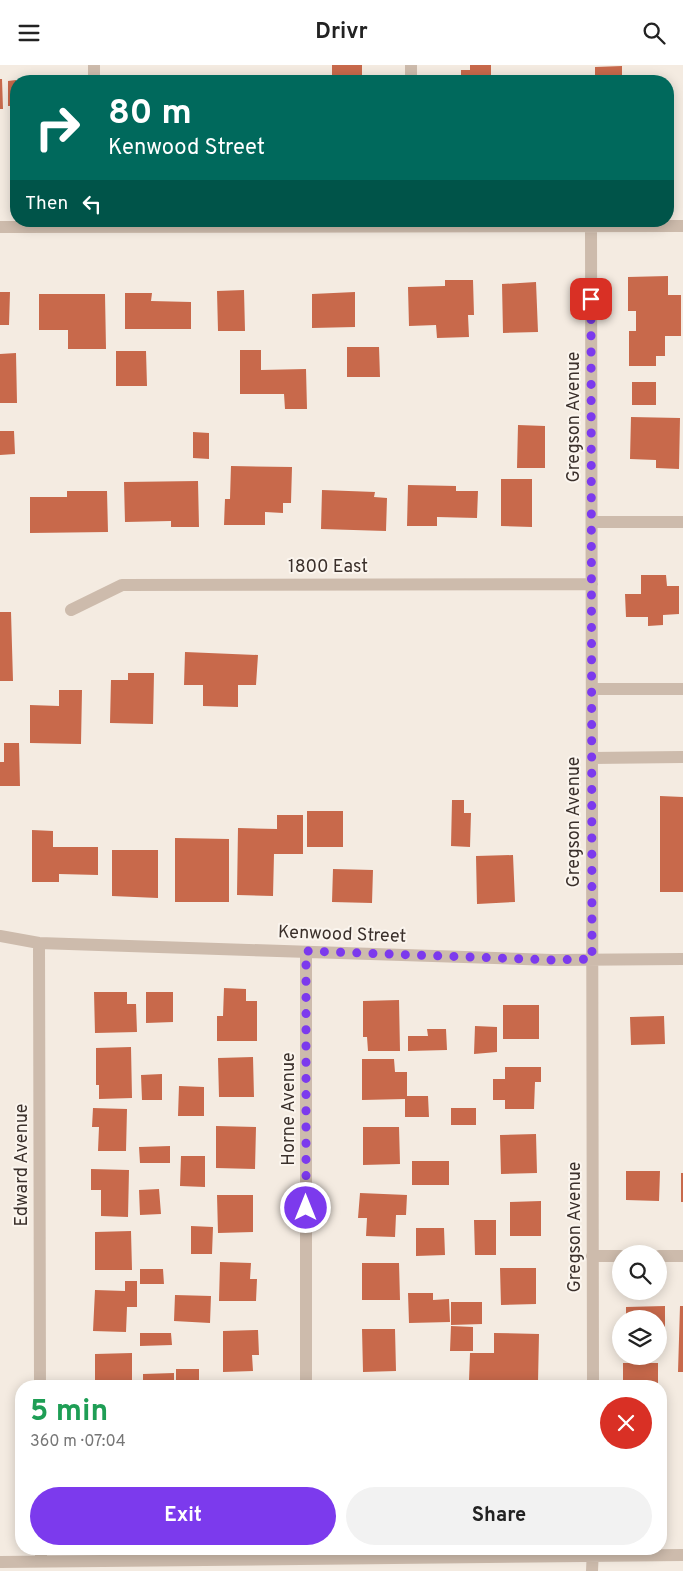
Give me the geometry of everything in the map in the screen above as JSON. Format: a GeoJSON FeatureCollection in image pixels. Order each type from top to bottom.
{"type":"FeatureCollection","features":[{"type":"Feature","properties":{"kind":"street","name":"Gregson Avenue"},"geometry":{"type":"LineString","coordinates":[[591,227],[592,1380]]}},
{"type":"Feature","properties":{"kind":"street"},"geometry":{"type":"LineString","coordinates":[[592,522],[683,522]]}},
{"type":"Feature","properties":{"kind":"street","name":"1800 East"},"geometry":{"type":"LineString","coordinates":[[71,610],[122,585],[592,585]]}},
{"type":"Feature","properties":{"kind":"street"},"geometry":{"type":"LineString","coordinates":[[592,689],[683,689]]}},
{"type":"Feature","properties":{"kind":"street"},"geometry":{"type":"LineString","coordinates":[[592,758],[683,757]]}},
{"type":"Feature","properties":{"kind":"street","name":"Kenwood Street"},"geometry":{"type":"LineString","coordinates":[[0,936],[40,943],[552,960],[683,959]]}},
{"type":"Feature","properties":{"kind":"street","name":"Edward Avenue"},"geometry":{"type":"LineString","coordinates":[[40,943],[40,1380]]}},
{"type":"Feature","properties":{"kind":"street","name":"Horne Avenue"},"geometry":{"type":"LineString","coordinates":[[306,951],[306,1380]]}},
{"type":"Feature","properties":{"kind":"street"},"geometry":{"type":"LineString","coordinates":[[592,1256],[612,1256]]}},
{"type":"Feature","properties":{"kind":"street"},"geometry":{"type":"LineString","coordinates":[[667,1256],[683,1256]]}},
{"type":"Feature","properties":{"kind":"street"},"geometry":{"type":"LineString","coordinates":[[667,1554],[683,1555]]}},
{"type":"Feature","properties":{"kind":"street"},"geometry":{"type":"LineString","coordinates":[[0,1562],[41,1555]]}},
{"type":"Feature","properties":{"kind":"street"},"geometry":{"type":"LineString","coordinates":[[592,1571],[593,1555]]}},
{"type":"Feature","properties":{"kind":"building"},"geometry":{"type":"Polygon","coordinates":[[[332,65],[362,65],[362,75],[332,75],[332,65]]]}},
{"type":"Feature","properties":{"kind":"building"},"geometry":{"type":"Polygon","coordinates":[[[470,65],[491,65],[491,75],[461,75],[461,70],[470,70],[470,65]]]}},
{"type":"Feature","properties":{"kind":"building"},"geometry":{"type":"Polygon","coordinates":[[[622,66],[622,75],[595,75],[595,67],[622,66]]]}},
{"type":"Feature","properties":{"kind":"building"},"geometry":{"type":"Polygon","coordinates":[[[0,79],[2,79],[3,109],[0,109],[0,79]]]}},
{"type":"Feature","properties":{"kind":"building"},"geometry":{"type":"Polygon","coordinates":[[[8,81],[10,81],[10,106],[8,106],[8,81]]]}},
{"type":"Feature","properties":{"kind":"building"},"geometry":{"type":"Polygon","coordinates":[[[668,276],[668,295],[681,295],[681,336],[665,336],[665,356],[656,356],[656,366],[629,366],[629,331],[636,331],[636,311],[628,311],[628,277],[668,276]]]}},
{"type":"Feature","properties":{"kind":"building"},"geometry":{"type":"Polygon","coordinates":[[[445,280],[473,280],[474,315],[468,315],[469,337],[437,338],[436,325],[409,326],[408,287],[445,286],[445,280]]]}},
{"type":"Feature","properties":{"kind":"building"},"geometry":{"type":"Polygon","coordinates":[[[536,282],[538,332],[503,333],[502,284],[536,282]]]}},
{"type":"Feature","properties":{"kind":"building"},"geometry":{"type":"Polygon","coordinates":[[[244,290],[245,331],[218,331],[217,291],[244,290]]]}},
{"type":"Feature","properties":{"kind":"building"},"geometry":{"type":"Polygon","coordinates":[[[0,292],[10,292],[9,325],[0,325],[0,292]]]}},
{"type":"Feature","properties":{"kind":"building"},"geometry":{"type":"Polygon","coordinates":[[[355,292],[355,327],[312,328],[312,294],[355,292]]]}},
{"type":"Feature","properties":{"kind":"building"},"geometry":{"type":"Polygon","coordinates":[[[125,293],[152,293],[151,301],[191,302],[191,329],[125,329],[125,293]]]}},
{"type":"Feature","properties":{"kind":"building"},"geometry":{"type":"Polygon","coordinates":[[[39,294],[105,294],[106,349],[68,349],[68,330],[39,330],[39,294]]]}},
{"type":"Feature","properties":{"kind":"building"},"geometry":{"type":"Polygon","coordinates":[[[347,347],[379,347],[380,377],[347,377],[347,347]]]}},
{"type":"Feature","properties":{"kind":"building"},"geometry":{"type":"Polygon","coordinates":[[[240,350],[261,350],[261,370],[306,369],[307,409],[285,409],[284,394],[240,394],[240,350]]]}},
{"type":"Feature","properties":{"kind":"building"},"geometry":{"type":"Polygon","coordinates":[[[116,351],[146,351],[147,386],[116,386],[116,351]]]}},
{"type":"Feature","properties":{"kind":"building"},"geometry":{"type":"Polygon","coordinates":[[[16,353],[17,403],[0,403],[0,354],[16,353]]]}},
{"type":"Feature","properties":{"kind":"building"},"geometry":{"type":"Polygon","coordinates":[[[632,382],[656,382],[656,405],[632,405],[632,382]]]}},
{"type":"Feature","properties":{"kind":"building"},"geometry":{"type":"Polygon","coordinates":[[[631,417],[680,418],[679,469],[656,468],[656,460],[630,459],[631,417]]]}},
{"type":"Feature","properties":{"kind":"building"},"geometry":{"type":"Polygon","coordinates":[[[518,425],[545,426],[545,468],[517,468],[518,425]]]}},
{"type":"Feature","properties":{"kind":"building"},"geometry":{"type":"Polygon","coordinates":[[[0,431],[14,431],[15,454],[0,455],[0,431]]]}},
{"type":"Feature","properties":{"kind":"building"},"geometry":{"type":"Polygon","coordinates":[[[193,432],[209,433],[209,459],[193,458],[193,432]]]}},
{"type":"Feature","properties":{"kind":"building"},"geometry":{"type":"Polygon","coordinates":[[[231,466],[292,467],[291,503],[283,503],[283,513],[265,512],[265,525],[224,525],[225,499],[230,499],[231,466]]]}},
{"type":"Feature","properties":{"kind":"building"},"geometry":{"type":"Polygon","coordinates":[[[501,479],[532,479],[532,527],[501,526],[501,479]]]}},
{"type":"Feature","properties":{"kind":"building"},"geometry":{"type":"Polygon","coordinates":[[[198,481],[199,527],[171,527],[171,521],[125,522],[124,482],[198,481]]]}},
{"type":"Feature","properties":{"kind":"building"},"geometry":{"type":"Polygon","coordinates":[[[408,485],[456,486],[456,491],[478,491],[477,518],[437,517],[437,526],[407,526],[408,485]]]}},
{"type":"Feature","properties":{"kind":"building"},"geometry":{"type":"Polygon","coordinates":[[[322,490],[375,492],[374,497],[387,498],[386,531],[321,529],[322,490]]]}},
{"type":"Feature","properties":{"kind":"building"},"geometry":{"type":"Polygon","coordinates":[[[67,491],[107,491],[108,532],[30,533],[30,497],[67,497],[67,491]]]}},
{"type":"Feature","properties":{"kind":"building"},"geometry":{"type":"Polygon","coordinates":[[[641,575],[666,575],[667,586],[679,586],[679,614],[663,615],[663,625],[648,626],[648,617],[626,617],[625,594],[641,594],[641,575]]]}},
{"type":"Feature","properties":{"kind":"building"},"geometry":{"type":"Polygon","coordinates":[[[0,612],[11,612],[13,681],[0,681],[0,612]]]}},
{"type":"Feature","properties":{"kind":"building"},"geometry":{"type":"Polygon","coordinates":[[[185,652],[258,655],[256,685],[238,685],[238,707],[203,706],[203,685],[184,685],[185,652]]]}},
{"type":"Feature","properties":{"kind":"building"},"geometry":{"type":"Polygon","coordinates":[[[128,673],[154,673],[153,724],[110,723],[111,680],[128,680],[128,673]]]}},
{"type":"Feature","properties":{"kind":"building"},"geometry":{"type":"Polygon","coordinates":[[[59,690],[82,690],[81,744],[30,743],[30,705],[59,706],[59,690]]]}},
{"type":"Feature","properties":{"kind":"building"},"geometry":{"type":"Polygon","coordinates":[[[4,743],[19,743],[20,786],[0,786],[0,762],[4,762],[4,743]]]}},
{"type":"Feature","properties":{"kind":"building"},"geometry":{"type":"Polygon","coordinates":[[[660,796],[683,797],[683,892],[660,892],[660,796]]]}},
{"type":"Feature","properties":{"kind":"building"},"geometry":{"type":"Polygon","coordinates":[[[452,800],[464,800],[464,813],[471,813],[470,847],[451,846],[452,800]]]}},
{"type":"Feature","properties":{"kind":"building"},"geometry":{"type":"Polygon","coordinates":[[[307,811],[343,811],[343,847],[307,847],[307,811]]]}},
{"type":"Feature","properties":{"kind":"building"},"geometry":{"type":"Polygon","coordinates":[[[277,815],[303,815],[303,854],[274,854],[273,896],[237,895],[238,828],[277,829],[277,815]]]}},
{"type":"Feature","properties":{"kind":"building"},"geometry":{"type":"Polygon","coordinates":[[[32,830],[53,831],[53,847],[98,847],[98,875],[59,874],[59,882],[32,882],[32,830]]]}},
{"type":"Feature","properties":{"kind":"building"},"geometry":{"type":"Polygon","coordinates":[[[175,838],[229,839],[229,902],[175,902],[175,838]]]}},
{"type":"Feature","properties":{"kind":"building"},"geometry":{"type":"Polygon","coordinates":[[[112,850],[158,850],[158,898],[112,896],[112,850]]]}},
{"type":"Feature","properties":{"kind":"building"},"geometry":{"type":"Polygon","coordinates":[[[513,855],[515,902],[477,904],[476,856],[513,855]]]}},
{"type":"Feature","properties":{"kind":"building"},"geometry":{"type":"Polygon","coordinates":[[[333,869],[373,870],[372,903],[332,902],[333,869]]]}},
{"type":"Feature","properties":{"kind":"building"},"geometry":{"type":"Polygon","coordinates":[[[224,988],[246,989],[246,1001],[257,1001],[257,1041],[217,1041],[217,1016],[223,1016],[224,988]]]}},
{"type":"Feature","properties":{"kind":"building"},"geometry":{"type":"Polygon","coordinates":[[[94,992],[127,992],[127,1004],[136,1004],[137,1032],[95,1033],[94,992]]]}},
{"type":"Feature","properties":{"kind":"building"},"geometry":{"type":"Polygon","coordinates":[[[146,992],[173,992],[173,1022],[146,1023],[146,992]]]}},
{"type":"Feature","properties":{"kind":"building"},"geometry":{"type":"Polygon","coordinates":[[[399,1000],[400,1051],[368,1051],[367,1037],[363,1037],[363,1001],[399,1000]]]}},
{"type":"Feature","properties":{"kind":"building"},"geometry":{"type":"Polygon","coordinates":[[[503,1005],[539,1005],[539,1039],[503,1039],[503,1005]]]}},
{"type":"Feature","properties":{"kind":"building"},"geometry":{"type":"Polygon","coordinates":[[[664,1016],[665,1044],[631,1045],[630,1017],[664,1016]]]}},
{"type":"Feature","properties":{"kind":"building"},"geometry":{"type":"Polygon","coordinates":[[[475,1026],[497,1027],[497,1052],[474,1054],[475,1026]]]}},
{"type":"Feature","properties":{"kind":"building"},"geometry":{"type":"Polygon","coordinates":[[[427,1029],[446,1029],[447,1050],[408,1051],[408,1036],[428,1036],[427,1029]]]}},
{"type":"Feature","properties":{"kind":"building"},"geometry":{"type":"Polygon","coordinates":[[[131,1047],[132,1098],[99,1099],[99,1085],[96,1085],[96,1048],[131,1047]]]}},
{"type":"Feature","properties":{"kind":"building"},"geometry":{"type":"Polygon","coordinates":[[[253,1057],[254,1097],[219,1097],[218,1058],[253,1057]]]}},
{"type":"Feature","properties":{"kind":"building"},"geometry":{"type":"Polygon","coordinates":[[[362,1059],[394,1059],[395,1072],[407,1072],[407,1096],[428,1096],[429,1117],[405,1117],[405,1099],[362,1100],[362,1059]]]}},
{"type":"Feature","properties":{"kind":"building"},"geometry":{"type":"Polygon","coordinates":[[[505,1067],[541,1067],[541,1082],[535,1082],[534,1109],[505,1109],[505,1100],[493,1100],[493,1079],[505,1079],[505,1067]]]}},
{"type":"Feature","properties":{"kind":"building"},"geometry":{"type":"Polygon","coordinates":[[[162,1074],[162,1100],[142,1100],[141,1075],[162,1074]]]}},
{"type":"Feature","properties":{"kind":"building"},"geometry":{"type":"Polygon","coordinates":[[[179,1086],[204,1087],[204,1116],[178,1116],[179,1086]]]}},
{"type":"Feature","properties":{"kind":"building"},"geometry":{"type":"Polygon","coordinates":[[[93,1108],[127,1109],[126,1151],[98,1151],[99,1127],[92,1127],[93,1108]]]}},
{"type":"Feature","properties":{"kind":"building"},"geometry":{"type":"Polygon","coordinates":[[[451,1108],[476,1108],[476,1125],[451,1125],[451,1108]]]}},
{"type":"Feature","properties":{"kind":"building"},"geometry":{"type":"Polygon","coordinates":[[[216,1126],[256,1127],[255,1169],[216,1168],[216,1126]]]}},
{"type":"Feature","properties":{"kind":"building"},"geometry":{"type":"Polygon","coordinates":[[[363,1127],[399,1127],[400,1164],[363,1165],[363,1127]]]}},
{"type":"Feature","properties":{"kind":"building"},"geometry":{"type":"Polygon","coordinates":[[[536,1134],[537,1173],[501,1174],[500,1135],[536,1134]]]}},
{"type":"Feature","properties":{"kind":"building"},"geometry":{"type":"Polygon","coordinates":[[[170,1146],[170,1163],[140,1163],[139,1147],[170,1146]]]}},
{"type":"Feature","properties":{"kind":"building"},"geometry":{"type":"Polygon","coordinates":[[[181,1156],[205,1156],[205,1187],[180,1186],[181,1156]]]}},
{"type":"Feature","properties":{"kind":"building"},"geometry":{"type":"Polygon","coordinates":[[[412,1161],[449,1161],[449,1185],[412,1185],[412,1161]]]}},
{"type":"Feature","properties":{"kind":"building"},"geometry":{"type":"Polygon","coordinates":[[[91,1169],[129,1170],[128,1217],[101,1216],[101,1190],[91,1190],[91,1169]]]}},
{"type":"Feature","properties":{"kind":"building"},"geometry":{"type":"Polygon","coordinates":[[[626,1171],[660,1171],[659,1201],[626,1200],[626,1171]]]}},
{"type":"Feature","properties":{"kind":"building"},"geometry":{"type":"Polygon","coordinates":[[[681,1173],[683,1173],[683,1202],[681,1202],[681,1173]]]}},
{"type":"Feature","properties":{"kind":"building"},"geometry":{"type":"Polygon","coordinates":[[[159,1189],[161,1214],[140,1215],[139,1190],[159,1189]]]}},
{"type":"Feature","properties":{"kind":"building"},"geometry":{"type":"Polygon","coordinates":[[[360,1193],[407,1195],[406,1215],[396,1215],[395,1237],[366,1236],[367,1218],[358,1218],[360,1193]]]}},
{"type":"Feature","properties":{"kind":"building"},"geometry":{"type":"Polygon","coordinates":[[[217,1195],[253,1195],[253,1232],[218,1233],[217,1195]]]}},
{"type":"Feature","properties":{"kind":"building"},"geometry":{"type":"Polygon","coordinates":[[[541,1201],[541,1236],[510,1236],[510,1202],[541,1201]]]}},
{"type":"Feature","properties":{"kind":"building"},"geometry":{"type":"Polygon","coordinates":[[[474,1220],[496,1220],[496,1255],[475,1255],[474,1220]]]}},
{"type":"Feature","properties":{"kind":"building"},"geometry":{"type":"Polygon","coordinates":[[[191,1226],[213,1227],[212,1254],[191,1254],[191,1226]]]}},
{"type":"Feature","properties":{"kind":"building"},"geometry":{"type":"Polygon","coordinates":[[[416,1228],[444,1228],[445,1255],[416,1256],[416,1228]]]}},
{"type":"Feature","properties":{"kind":"building"},"geometry":{"type":"Polygon","coordinates":[[[131,1231],[132,1270],[95,1270],[95,1232],[131,1231]]]}},
{"type":"Feature","properties":{"kind":"building"},"geometry":{"type":"Polygon","coordinates":[[[220,1262],[251,1263],[250,1279],[257,1279],[256,1301],[219,1301],[220,1262]]]}},
{"type":"Feature","properties":{"kind":"building"},"geometry":{"type":"Polygon","coordinates":[[[362,1263],[399,1263],[400,1300],[362,1300],[362,1263]]]}},
{"type":"Feature","properties":{"kind":"building"},"geometry":{"type":"Polygon","coordinates":[[[500,1268],[536,1268],[536,1304],[501,1305],[500,1268]]]}},
{"type":"Feature","properties":{"kind":"building"},"geometry":{"type":"Polygon","coordinates":[[[140,1269],[163,1269],[164,1284],[140,1284],[140,1269]]]}},
{"type":"Feature","properties":{"kind":"building"},"geometry":{"type":"Polygon","coordinates":[[[125,1281],[137,1281],[137,1307],[127,1307],[126,1332],[93,1331],[95,1290],[125,1291],[125,1281]]]}},
{"type":"Feature","properties":{"kind":"building"},"geometry":{"type":"Polygon","coordinates":[[[408,1293],[433,1293],[433,1300],[449,1299],[450,1322],[409,1323],[408,1293]]]}},
{"type":"Feature","properties":{"kind":"building"},"geometry":{"type":"Polygon","coordinates":[[[175,1295],[211,1296],[210,1323],[174,1321],[175,1295]]]}},
{"type":"Feature","properties":{"kind":"building"},"geometry":{"type":"Polygon","coordinates":[[[451,1302],[482,1302],[482,1324],[451,1325],[451,1302]]]}},
{"type":"Feature","properties":{"kind":"building"},"geometry":{"type":"Polygon","coordinates":[[[665,1306],[665,1310],[626,1310],[626,1307],[665,1306]]]}},
{"type":"Feature","properties":{"kind":"building"},"geometry":{"type":"Polygon","coordinates":[[[680,1306],[683,1306],[683,1372],[678,1372],[680,1306]]]}},
{"type":"Feature","properties":{"kind":"building"},"geometry":{"type":"Polygon","coordinates":[[[451,1326],[473,1327],[473,1351],[450,1351],[451,1326]]]}},
{"type":"Feature","properties":{"kind":"building"},"geometry":{"type":"Polygon","coordinates":[[[362,1329],[395,1329],[396,1371],[363,1372],[362,1329]]]}},
{"type":"Feature","properties":{"kind":"building"},"geometry":{"type":"Polygon","coordinates":[[[258,1330],[259,1355],[252,1355],[253,1371],[223,1372],[223,1331],[258,1330]]]}},
{"type":"Feature","properties":{"kind":"building"},"geometry":{"type":"Polygon","coordinates":[[[140,1333],[171,1333],[172,1345],[140,1346],[140,1333]]]}},
{"type":"Feature","properties":{"kind":"building"},"geometry":{"type":"Polygon","coordinates":[[[494,1333],[539,1334],[538,1380],[469,1380],[470,1353],[494,1353],[494,1333]]]}},
{"type":"Feature","properties":{"kind":"building"},"geometry":{"type":"Polygon","coordinates":[[[132,1353],[132,1380],[95,1380],[95,1354],[132,1353]]]}},
{"type":"Feature","properties":{"kind":"building"},"geometry":{"type":"Polygon","coordinates":[[[623,1365],[658,1365],[658,1380],[623,1380],[623,1365]]]}},
{"type":"Feature","properties":{"kind":"building"},"geometry":{"type":"Polygon","coordinates":[[[176,1369],[199,1369],[199,1380],[176,1380],[176,1369]]]}},
{"type":"Feature","properties":{"kind":"building"},"geometry":{"type":"Polygon","coordinates":[[[174,1373],[174,1380],[143,1380],[143,1374],[174,1373]]]}},
{"type":"Feature","properties":{"kind":"route"},"geometry":{"type":"LineString","coordinates":[[306,1208],[306,951],[552,960],[592,959],[591,299]]}}]}
